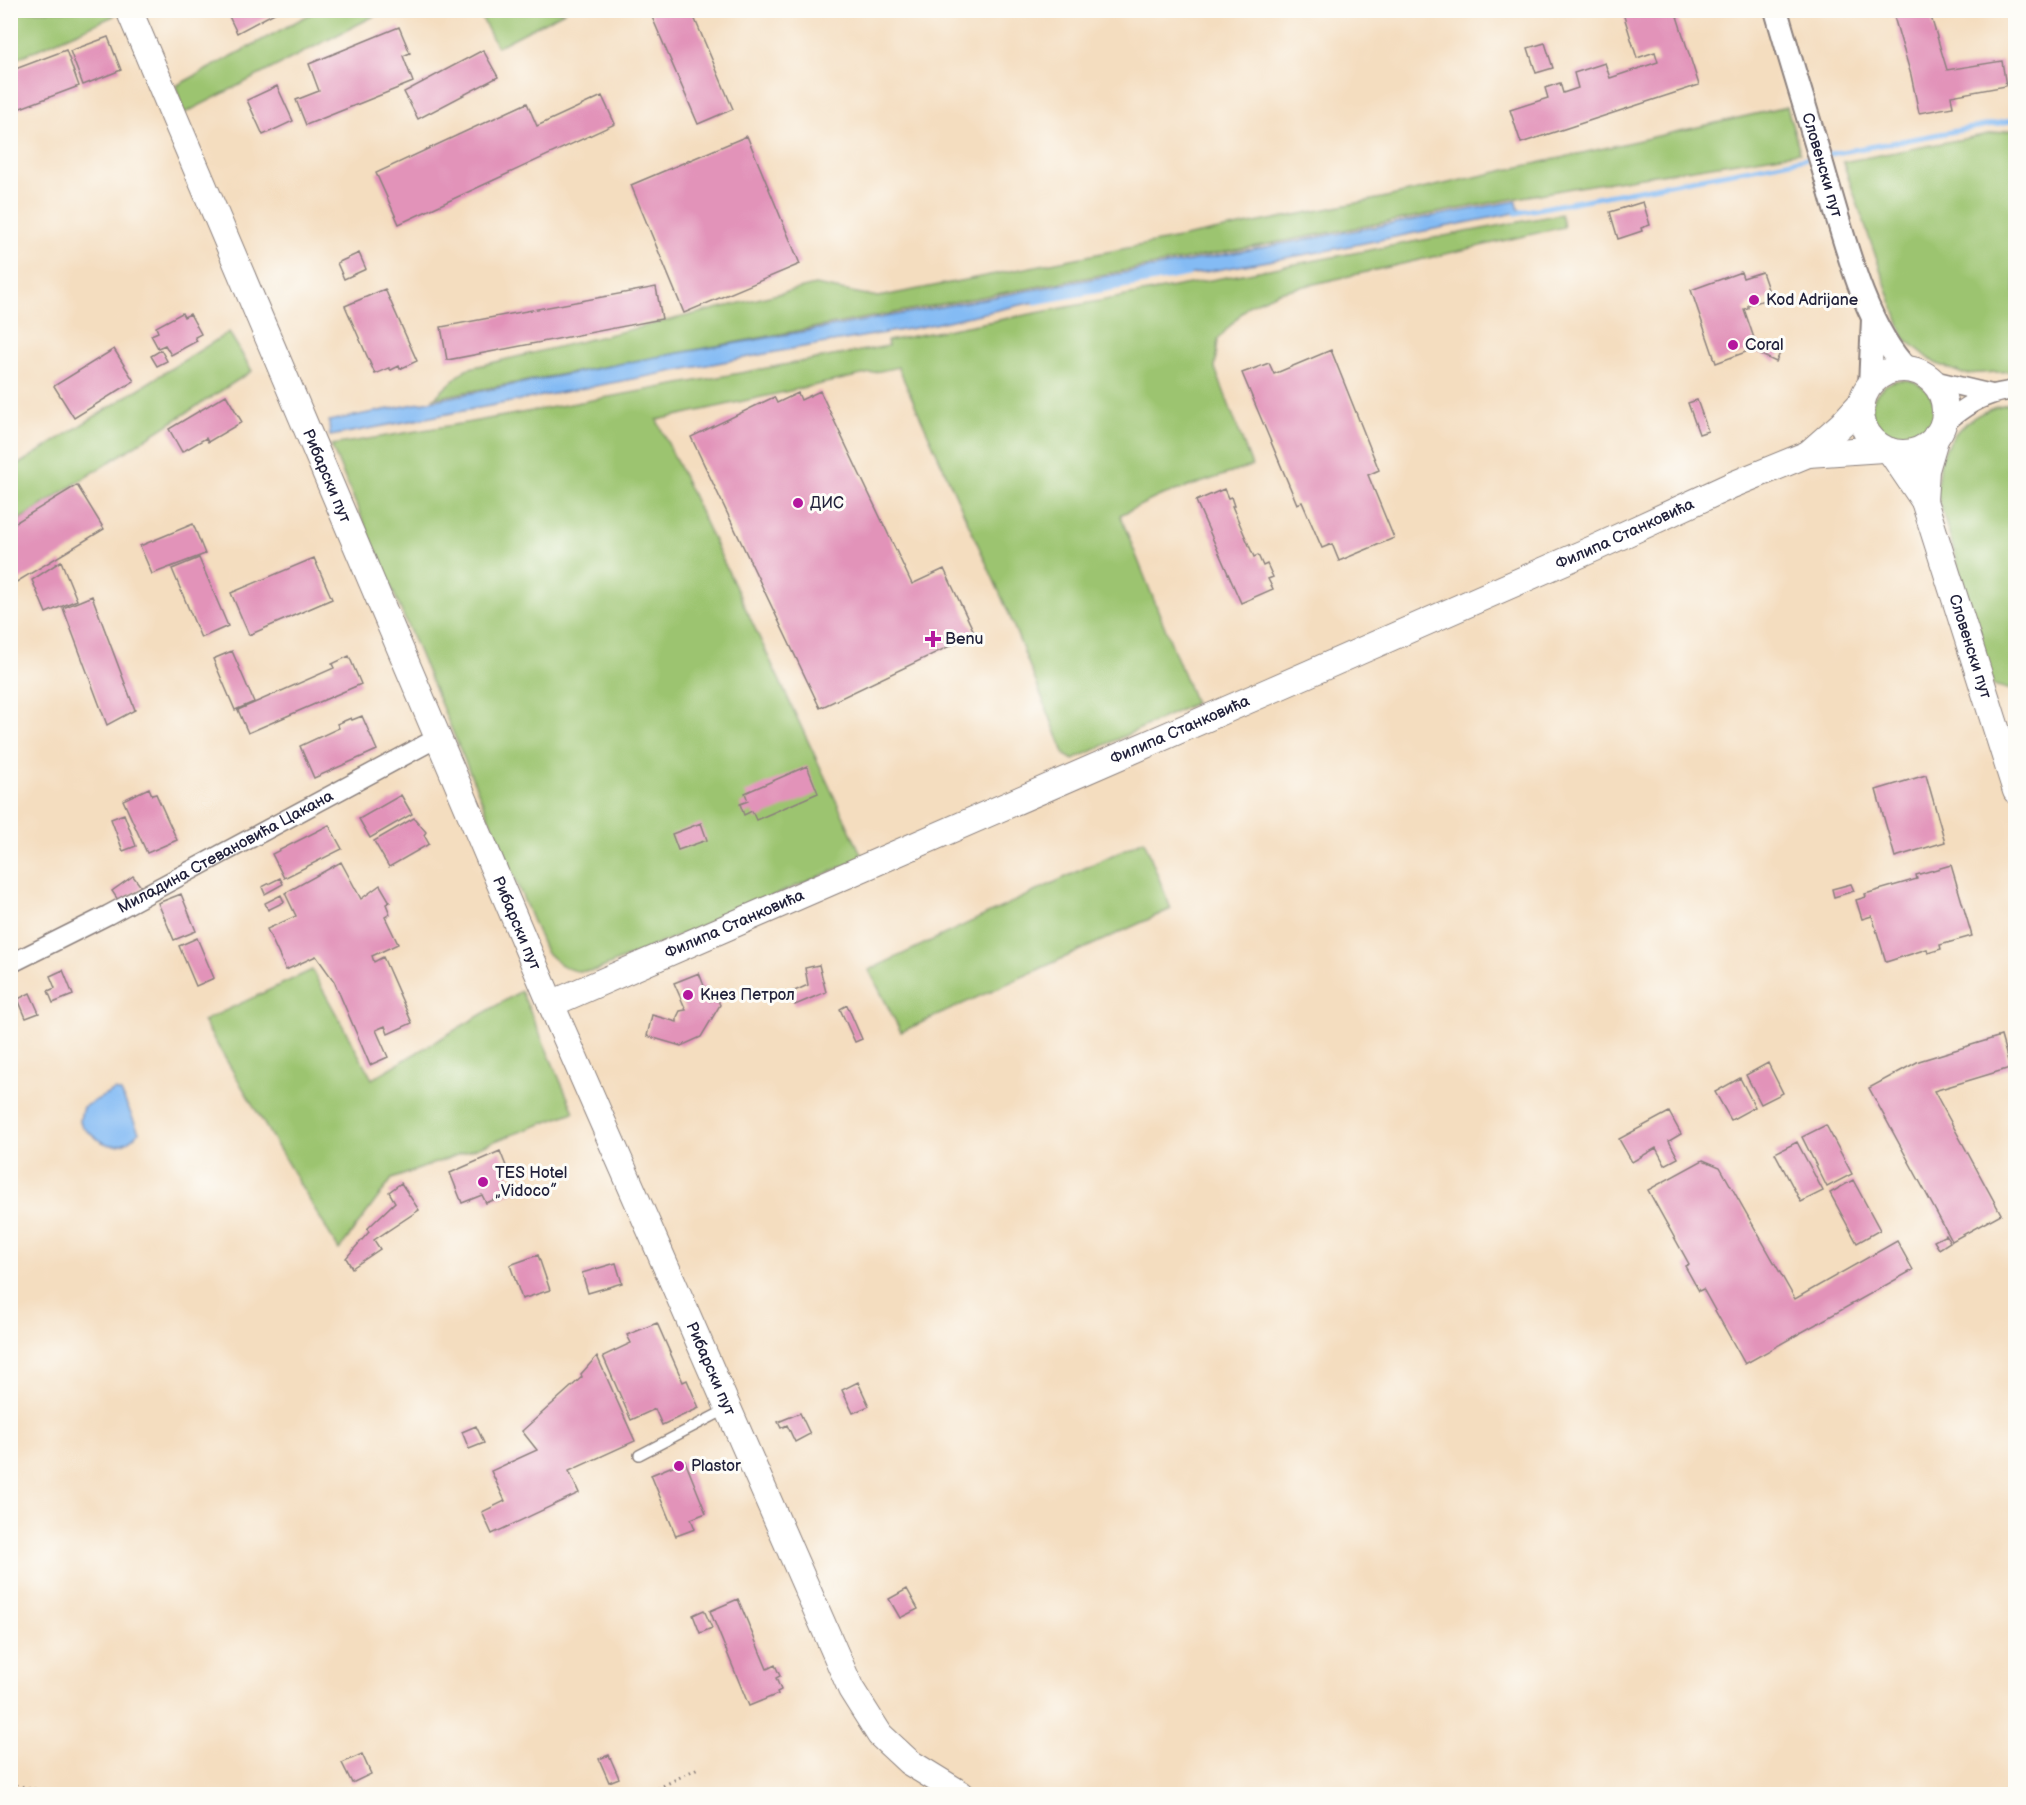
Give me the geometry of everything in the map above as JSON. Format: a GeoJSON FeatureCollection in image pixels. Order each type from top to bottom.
{"type":"FeatureCollection","features":[{"type":"Feature","properties":{"kind":"main road","name":"Рибарски пут"},"geometry":{"type":"LineString","coordinates":[[129,10],[551,1004],[851,1689],[880,1735],[909,1762],[961,1794]]}},
{"type":"Feature","properties":{"kind":"main road"},"geometry":{"type":"LineString","coordinates":[[1891,371],[1919,374],[1935,385],[1943,401],[1944,419],[1939,432],[1931,442],[1916,451],[1899,453],[1887,450],[1876,443],[1865,429],[1862,420],[1866,394],[1883,375],[1891,371]]}},
{"type":"Feature","properties":{"kind":"main road","name":"Филипа Станковића"},"geometry":{"type":"LineString","coordinates":[[551,1004],[1595,548],[1732,485],[1808,454],[1842,424],[1866,394]]}},
{"type":"Feature","properties":{"kind":"main road","name":"Словенски пут"},"geometry":{"type":"LineString","coordinates":[[1924,501],[1926,470],[1939,432]]}},
{"type":"Feature","properties":{"kind":"main road","name":"Филипа Станковића"},"geometry":{"type":"LineString","coordinates":[[1808,454],[1887,450]]}},
{"type":"Feature","properties":{"kind":"main road","name":"Словенски пут"},"geometry":{"type":"LineString","coordinates":[[1887,450],[1924,501],[2016,791]]}},
{"type":"Feature","properties":{"kind":"street","name":"Словенски пут"},"geometry":{"type":"LineString","coordinates":[[1776,10],[1847,246],[1873,318],[1894,354],[1919,374]]}},
{"type":"Feature","properties":{"kind":"street","name":"Словенски пут"},"geometry":{"type":"LineString","coordinates":[[1866,394],[1873,318]]}},
{"type":"Feature","properties":{"kind":"street"},"geometry":{"type":"LineString","coordinates":[[1919,374],[1992,394]]}},
{"type":"Feature","properties":{"kind":"street"},"geometry":{"type":"LineString","coordinates":[[1939,432],[1956,414],[1992,394],[2016,390]]}},
{"type":"Feature","properties":{"kind":"street","name":"Миладина Стевановића Цакана"},"geometry":{"type":"LineString","coordinates":[[10,964],[108,915],[439,738]]}},
{"type":"Feature","properties":{"kind":"lane"},"geometry":{"type":"LineString","coordinates":[[639,1455],[728,1408]]}},
{"type":"Feature","properties":{"kind":"path"},"geometry":{"type":"LineString","coordinates":[[647,1794],[698,1768]]}},
{"type":"Feature","properties":{"kind":"path"},"geometry":{"type":"LineString","coordinates":[[10,1784],[58,1794]]}},
{"type":"Feature","properties":{"kind":"green space"},"geometry":{"type":"Polygon","coordinates":[[[111,11],[114,16],[11,61],[11,12],[111,11]]]}},
{"type":"Feature","properties":{"kind":"green space"},"geometry":{"type":"Polygon","coordinates":[[[316,11],[384,11],[183,114],[176,86],[316,11]]]}},
{"type":"Feature","properties":{"kind":"green space"},"geometry":{"type":"Polygon","coordinates":[[[478,11],[566,11],[497,47],[478,11]]]}},
{"type":"Feature","properties":{"kind":"green space"},"geometry":{"type":"Polygon","coordinates":[[[1787,107],[1800,152],[1572,188],[434,398],[466,369],[815,285],[878,297],[1382,198],[1787,107]]]}},
{"type":"Feature","properties":{"kind":"green space"},"geometry":{"type":"Polygon","coordinates":[[[2015,129],[2015,371],[1963,374],[1935,363],[1904,338],[1843,162],[2015,129]]]}},
{"type":"Feature","properties":{"kind":"green space"},"geometry":{"type":"Polygon","coordinates":[[[1561,214],[1564,227],[1279,292],[1248,306],[1218,339],[1215,368],[1252,466],[1160,496],[1120,515],[1195,703],[1073,760],[1065,755],[1006,607],[898,367],[657,420],[863,858],[597,970],[569,969],[546,952],[331,445],[466,423],[888,346],[887,341],[1561,214]]]}},
{"type":"Feature","properties":{"kind":"green space"},"geometry":{"type":"Polygon","coordinates":[[[229,332],[252,371],[11,525],[11,469],[229,332]]]}},
{"type":"Feature","properties":{"kind":"green space"},"geometry":{"type":"Polygon","coordinates":[[[1903,380],[1921,386],[1929,394],[1935,412],[1929,430],[1921,438],[1903,444],[1885,438],[1877,430],[1871,412],[1877,394],[1885,386],[1903,380]]]}},
{"type":"Feature","properties":{"kind":"green space"},"geometry":{"type":"Polygon","coordinates":[[[2015,402],[2015,691],[1993,685],[1936,490],[1940,464],[1946,448],[1960,428],[1979,414],[2015,402]]]}},
{"type":"Feature","properties":{"kind":"green space"},"geometry":{"type":"Polygon","coordinates":[[[1144,840],[1171,909],[901,1032],[869,970],[1144,840]]]}},
{"type":"Feature","properties":{"kind":"green space"},"geometry":{"type":"Polygon","coordinates":[[[312,970],[372,1079],[521,991],[574,1112],[392,1179],[339,1250],[203,1021],[312,970]]]}},
{"type":"Feature","properties":{"kind":"water"},"geometry":{"type":"Polygon","coordinates":[[[1516,201],[1520,212],[1319,252],[1034,302],[920,327],[330,436],[329,421],[369,413],[651,358],[1516,201]]]}},
{"type":"Feature","properties":{"kind":"water"},"geometry":{"type":"Polygon","coordinates":[[[115,1090],[121,1092],[139,1132],[122,1144],[110,1145],[99,1140],[84,1128],[80,1121],[83,1107],[115,1090]]]}},
{"type":"Feature","properties":{"kind":"building"},"geometry":{"type":"Polygon","coordinates":[[[226,10],[280,10],[237,33],[226,10]]]}},
{"type":"Feature","properties":{"kind":"building"},"geometry":{"type":"Polygon","coordinates":[[[649,10],[691,10],[733,109],[698,124],[649,10]]]}},
{"type":"Feature","properties":{"kind":"building"},"geometry":{"type":"Polygon","coordinates":[[[1622,10],[1675,10],[1699,85],[1521,143],[1510,110],[1548,98],[1545,88],[1560,83],[1563,93],[1578,88],[1574,73],[1605,63],[1610,78],[1658,62],[1655,52],[1637,58],[1622,10]]]}},
{"type":"Feature","properties":{"kind":"building"},"geometry":{"type":"Polygon","coordinates":[[[1892,10],[1929,10],[1947,70],[2002,61],[2006,86],[1951,96],[1953,107],[1919,113],[1911,75],[1892,10]]]}},
{"type":"Feature","properties":{"kind":"building"},"geometry":{"type":"Polygon","coordinates":[[[399,27],[410,53],[403,56],[413,82],[306,125],[296,100],[319,91],[309,64],[399,27]]]}},
{"type":"Feature","properties":{"kind":"building"},"geometry":{"type":"Polygon","coordinates":[[[108,37],[121,70],[83,85],[70,51],[108,37]]]}},
{"type":"Feature","properties":{"kind":"building"},"geometry":{"type":"Polygon","coordinates":[[[1545,43],[1553,68],[1536,73],[1528,48],[1545,43]]]}},
{"type":"Feature","properties":{"kind":"building"},"geometry":{"type":"Polygon","coordinates":[[[66,50],[79,86],[10,112],[10,71],[66,50]]]}},
{"type":"Feature","properties":{"kind":"building"},"geometry":{"type":"Polygon","coordinates":[[[483,50],[498,77],[418,119],[404,92],[483,50]]]}},
{"type":"Feature","properties":{"kind":"building"},"geometry":{"type":"Polygon","coordinates":[[[277,86],[293,121],[263,135],[247,100],[277,86]]]}},
{"type":"Feature","properties":{"kind":"building"},"geometry":{"type":"Polygon","coordinates":[[[602,96],[615,124],[399,224],[376,173],[527,103],[537,126],[602,96]]]}},
{"type":"Feature","properties":{"kind":"building"},"geometry":{"type":"Polygon","coordinates":[[[747,136],[800,264],[684,313],[631,185],[747,136]]]}},
{"type":"Feature","properties":{"kind":"building"},"geometry":{"type":"Polygon","coordinates":[[[1643,202],[1650,225],[1641,228],[1642,231],[1618,239],[1610,212],[1643,202]]]}},
{"type":"Feature","properties":{"kind":"building"},"geometry":{"type":"Polygon","coordinates":[[[359,253],[366,269],[344,279],[337,263],[359,253]]]}},
{"type":"Feature","properties":{"kind":"building"},"geometry":{"type":"Polygon","coordinates":[[[1741,272],[1743,278],[1762,272],[1771,298],[1748,305],[1748,308],[1744,309],[1755,341],[1780,353],[1776,362],[1751,350],[1716,363],[1691,290],[1741,272]]]}},
{"type":"Feature","properties":{"kind":"building"},"geometry":{"type":"Polygon","coordinates":[[[656,287],[662,319],[447,360],[441,327],[656,287]]]}},
{"type":"Feature","properties":{"kind":"building"},"geometry":{"type":"Polygon","coordinates":[[[385,289],[417,361],[400,369],[399,366],[391,370],[389,368],[375,374],[345,306],[385,289]]]}},
{"type":"Feature","properties":{"kind":"building"},"geometry":{"type":"Polygon","coordinates":[[[182,313],[184,317],[190,314],[201,334],[195,337],[197,341],[171,355],[165,345],[158,348],[151,335],[158,332],[156,327],[182,313]]]}},
{"type":"Feature","properties":{"kind":"building"},"geometry":{"type":"Polygon","coordinates":[[[114,349],[134,381],[74,418],[54,386],[114,349]]]}},
{"type":"Feature","properties":{"kind":"building"},"geometry":{"type":"Polygon","coordinates":[[[161,350],[167,361],[157,366],[151,356],[161,350]]]}},
{"type":"Feature","properties":{"kind":"building"},"geometry":{"type":"Polygon","coordinates":[[[1331,350],[1379,470],[1368,475],[1394,538],[1339,561],[1332,544],[1322,548],[1302,502],[1297,504],[1242,373],[1269,363],[1274,374],[1331,350]]]}},
{"type":"Feature","properties":{"kind":"building","name":"ДИС"},"geometry":{"type":"Polygon","coordinates":[[[820,391],[912,584],[944,569],[975,634],[820,708],[691,437],[774,397],[777,403],[798,393],[801,400],[820,391]]]}},
{"type":"Feature","properties":{"kind":"building"},"geometry":{"type":"Polygon","coordinates":[[[226,395],[242,422],[208,442],[206,438],[182,452],[169,429],[226,395]]]}},
{"type":"Feature","properties":{"kind":"building"},"geometry":{"type":"Polygon","coordinates":[[[1697,400],[1708,431],[1699,434],[1688,403],[1697,400]]]}},
{"type":"Feature","properties":{"kind":"building"},"geometry":{"type":"Polygon","coordinates":[[[77,485],[104,529],[10,586],[10,526],[77,485]]]}},
{"type":"Feature","properties":{"kind":"building"},"geometry":{"type":"Polygon","coordinates":[[[1224,489],[1228,498],[1231,497],[1234,506],[1232,506],[1254,557],[1258,555],[1263,566],[1267,564],[1273,577],[1268,579],[1273,589],[1241,603],[1196,501],[1224,489]]]}},
{"type":"Feature","properties":{"kind":"building"},"geometry":{"type":"Polygon","coordinates":[[[193,524],[205,554],[152,574],[140,546],[193,524]]]}},
{"type":"Feature","properties":{"kind":"building"},"geometry":{"type":"Polygon","coordinates":[[[199,558],[228,626],[201,638],[172,569],[199,558]]]}},
{"type":"Feature","properties":{"kind":"building"},"geometry":{"type":"Polygon","coordinates":[[[314,558],[332,599],[249,635],[231,593],[314,558]]]}},
{"type":"Feature","properties":{"kind":"building"},"geometry":{"type":"Polygon","coordinates":[[[61,561],[77,600],[46,613],[32,580],[61,561]]]}},
{"type":"Feature","properties":{"kind":"building"},"geometry":{"type":"Polygon","coordinates":[[[92,596],[135,710],[107,725],[63,608],[92,596]]]}},
{"type":"Feature","properties":{"kind":"building"},"geometry":{"type":"Polygon","coordinates":[[[232,651],[254,702],[235,710],[213,659],[232,651]]]}},
{"type":"Feature","properties":{"kind":"building"},"geometry":{"type":"Polygon","coordinates":[[[349,656],[361,684],[248,733],[238,710],[334,668],[332,664],[349,656]]]}},
{"type":"Feature","properties":{"kind":"building"},"geometry":{"type":"Polygon","coordinates":[[[362,716],[377,750],[314,778],[300,746],[339,728],[337,724],[362,716]]]}},
{"type":"Feature","properties":{"kind":"building"},"geometry":{"type":"Polygon","coordinates":[[[807,766],[818,793],[756,820],[752,811],[744,815],[740,804],[748,801],[745,793],[807,766]]]}},
{"type":"Feature","properties":{"kind":"building"},"geometry":{"type":"Polygon","coordinates":[[[1926,775],[1945,842],[1895,857],[1876,790],[1926,775]]]}},
{"type":"Feature","properties":{"kind":"building"},"geometry":{"type":"Polygon","coordinates":[[[149,788],[152,795],[156,794],[177,840],[147,853],[123,800],[149,788]]]}},
{"type":"Feature","properties":{"kind":"building"},"geometry":{"type":"Polygon","coordinates":[[[401,795],[412,814],[370,838],[359,819],[401,795]]]}},
{"type":"Feature","properties":{"kind":"building"},"geometry":{"type":"Polygon","coordinates":[[[124,814],[136,846],[123,851],[111,819],[124,814]]]}},
{"type":"Feature","properties":{"kind":"building"},"geometry":{"type":"Polygon","coordinates":[[[414,818],[426,832],[424,835],[429,844],[389,867],[374,841],[414,818]]]}},
{"type":"Feature","properties":{"kind":"building"},"geometry":{"type":"Polygon","coordinates":[[[701,823],[707,840],[678,850],[672,834],[701,823]]]}},
{"type":"Feature","properties":{"kind":"building"},"geometry":{"type":"Polygon","coordinates":[[[329,825],[342,849],[284,878],[272,854],[329,825]]]}},
{"type":"Feature","properties":{"kind":"building"},"geometry":{"type":"Polygon","coordinates":[[[341,862],[361,899],[380,885],[390,902],[386,904],[390,914],[385,917],[398,944],[372,956],[374,962],[383,957],[412,1023],[388,1034],[385,1026],[376,1030],[388,1057],[370,1065],[334,981],[316,956],[286,970],[267,929],[296,916],[285,893],[341,862]]]}},
{"type":"Feature","properties":{"kind":"building"},"geometry":{"type":"Polygon","coordinates":[[[1951,865],[1972,936],[1940,945],[1941,949],[1928,953],[1927,949],[1886,962],[1872,916],[1862,919],[1856,900],[1866,897],[1865,894],[1917,879],[1916,875],[1951,865]]]}},
{"type":"Feature","properties":{"kind":"building"},"geometry":{"type":"Polygon","coordinates":[[[133,876],[142,888],[120,903],[112,891],[133,876]]]}},
{"type":"Feature","properties":{"kind":"building"},"geometry":{"type":"Polygon","coordinates":[[[280,878],[283,884],[265,894],[262,887],[280,878]]]}},
{"type":"Feature","properties":{"kind":"building"},"geometry":{"type":"Polygon","coordinates":[[[1851,884],[1854,891],[1834,897],[1832,889],[1851,884]]]}},
{"type":"Feature","properties":{"kind":"building"},"geometry":{"type":"Polygon","coordinates":[[[181,894],[196,931],[174,940],[158,903],[181,894]]]}},
{"type":"Feature","properties":{"kind":"building"},"geometry":{"type":"Polygon","coordinates":[[[281,895],[284,902],[268,910],[265,903],[281,895]]]}},
{"type":"Feature","properties":{"kind":"building"},"geometry":{"type":"Polygon","coordinates":[[[197,938],[214,978],[196,986],[179,946],[197,938]]]}},
{"type":"Feature","properties":{"kind":"building"},"geometry":{"type":"Polygon","coordinates":[[[819,965],[826,992],[795,1005],[790,993],[808,985],[805,968],[819,965]]]}},
{"type":"Feature","properties":{"kind":"building"},"geometry":{"type":"Polygon","coordinates":[[[63,970],[73,995],[53,1003],[48,991],[55,988],[50,976],[63,970]]]}},
{"type":"Feature","properties":{"kind":"building"},"geometry":{"type":"Polygon","coordinates":[[[699,973],[710,1001],[717,998],[720,1005],[701,1037],[681,1046],[647,1036],[652,1015],[677,1022],[680,1011],[686,1010],[674,983],[699,973]]]}},
{"type":"Feature","properties":{"kind":"building"},"geometry":{"type":"Polygon","coordinates":[[[30,993],[39,1013],[26,1018],[18,999],[30,993]]]}},
{"type":"Feature","properties":{"kind":"building"},"geometry":{"type":"Polygon","coordinates":[[[847,1005],[862,1039],[855,1042],[840,1009],[847,1005]]]}},
{"type":"Feature","properties":{"kind":"building"},"geometry":{"type":"Polygon","coordinates":[[[2001,1036],[2010,1068],[1934,1091],[2001,1214],[1952,1241],[1869,1088],[1919,1061],[2001,1036]]]}},
{"type":"Feature","properties":{"kind":"building"},"geometry":{"type":"Polygon","coordinates":[[[1768,1063],[1783,1093],[1761,1104],[1746,1075],[1768,1063]]]}},
{"type":"Feature","properties":{"kind":"building"},"geometry":{"type":"Polygon","coordinates":[[[1740,1078],[1755,1107],[1731,1120],[1715,1092],[1740,1078]]]}},
{"type":"Feature","properties":{"kind":"building"},"geometry":{"type":"Polygon","coordinates":[[[1669,1112],[1681,1134],[1669,1141],[1678,1158],[1665,1165],[1656,1148],[1632,1162],[1619,1139],[1669,1112]]]}},
{"type":"Feature","properties":{"kind":"building"},"geometry":{"type":"Polygon","coordinates":[[[1826,1125],[1852,1174],[1827,1187],[1802,1137],[1826,1125]]]}},
{"type":"Feature","properties":{"kind":"building"},"geometry":{"type":"Polygon","coordinates":[[[1797,1142],[1823,1191],[1801,1202],[1775,1153],[1797,1142]]]}},
{"type":"Feature","properties":{"kind":"building","name":"TES Hotel „Vidoco”"},"geometry":{"type":"Polygon","coordinates":[[[500,1151],[516,1191],[486,1203],[482,1195],[462,1203],[450,1173],[500,1151]]]}},
{"type":"Feature","properties":{"kind":"building"},"geometry":{"type":"Polygon","coordinates":[[[1703,1160],[1720,1167],[1795,1299],[1897,1241],[1913,1270],[1745,1364],[1703,1289],[1699,1291],[1685,1266],[1689,1264],[1648,1190],[1703,1160]]]}},
{"type":"Feature","properties":{"kind":"building"},"geometry":{"type":"Polygon","coordinates":[[[1853,1180],[1880,1230],[1857,1243],[1830,1193],[1853,1180]]]}},
{"type":"Feature","properties":{"kind":"building"},"geometry":{"type":"Polygon","coordinates":[[[401,1183],[419,1210],[374,1240],[380,1249],[352,1268],[346,1258],[369,1232],[367,1229],[395,1202],[389,1192],[401,1183]]]}},
{"type":"Feature","properties":{"kind":"building"},"geometry":{"type":"Polygon","coordinates":[[[1946,1235],[1950,1242],[1939,1249],[1934,1241],[1946,1235]]]}},
{"type":"Feature","properties":{"kind":"building"},"geometry":{"type":"Polygon","coordinates":[[[538,1255],[550,1290],[522,1299],[510,1265],[538,1255]]]}},
{"type":"Feature","properties":{"kind":"building"},"geometry":{"type":"Polygon","coordinates":[[[616,1263],[622,1283],[588,1293],[582,1273],[616,1263]]]}},
{"type":"Feature","properties":{"kind":"building"},"geometry":{"type":"Polygon","coordinates":[[[657,1323],[683,1382],[687,1380],[699,1408],[662,1425],[655,1409],[631,1420],[603,1356],[631,1343],[627,1335],[657,1323]]]}},
{"type":"Feature","properties":{"kind":"building"},"geometry":{"type":"Polygon","coordinates":[[[597,1356],[635,1441],[569,1471],[579,1493],[492,1534],[482,1512],[505,1501],[491,1471],[537,1450],[522,1431],[582,1377],[581,1374],[597,1356]]]}},
{"type":"Feature","properties":{"kind":"building"},"geometry":{"type":"Polygon","coordinates":[[[858,1382],[869,1406],[853,1413],[842,1390],[858,1382]]]}},
{"type":"Feature","properties":{"kind":"building"},"geometry":{"type":"Polygon","coordinates":[[[800,1413],[810,1434],[795,1442],[787,1425],[781,1428],[778,1422],[800,1413]]]}},
{"type":"Feature","properties":{"kind":"building"},"geometry":{"type":"Polygon","coordinates":[[[476,1426],[484,1443],[469,1449],[462,1432],[476,1426]]]}},
{"type":"Feature","properties":{"kind":"building"},"geometry":{"type":"Polygon","coordinates":[[[685,1461],[706,1513],[691,1519],[695,1529],[676,1536],[651,1475],[685,1461]]]}},
{"type":"Feature","properties":{"kind":"building"},"geometry":{"type":"Polygon","coordinates":[[[907,1589],[918,1609],[900,1618],[889,1599],[907,1589]]]}},
{"type":"Feature","properties":{"kind":"building"},"geometry":{"type":"Polygon","coordinates":[[[738,1599],[767,1669],[775,1665],[780,1676],[776,1678],[781,1690],[777,1692],[778,1694],[749,1706],[710,1611],[738,1599]]]}},
{"type":"Feature","properties":{"kind":"building"},"geometry":{"type":"Polygon","coordinates":[[[704,1610],[712,1628],[700,1633],[693,1615],[704,1610]]]}},
{"type":"Feature","properties":{"kind":"building"},"geometry":{"type":"Polygon","coordinates":[[[362,1754],[371,1774],[352,1783],[342,1763],[362,1754]]]}},
{"type":"Feature","properties":{"kind":"building"},"geometry":{"type":"Polygon","coordinates":[[[609,1755],[619,1778],[609,1782],[599,1759],[609,1755]]]}},
{"type":"Feature","properties":{"kind":"waterway"},"geometry":{"type":"LineString","coordinates":[[1825,155],[2016,120]]}},
{"type":"Feature","properties":{"kind":"waterway"},"geometry":{"type":"LineString","coordinates":[[1516,213],[1813,157]]}},
{"type":"Feature","properties":{"kind":"waterway"},"geometry":{"type":"LineString","coordinates":[[1035,302],[1188,274]]}},
{"type":"Feature","properties":{"kind":"place","name":"Kod Adrijane"},"geometry":{"type":"Point","coordinates":[1754,300]}},
{"type":"Feature","properties":{"kind":"place","name":"Coral"},"geometry":{"type":"Point","coordinates":[1733,345]}},
{"type":"Feature","properties":{"kind":"place","name":"ДИС"},"geometry":{"type":"Point","coordinates":[798,503]}},
{"type":"Feature","properties":{"kind":"place","name":"Benu"},"geometry":{"type":"Point","coordinates":[933,639]}},
{"type":"Feature","properties":{"kind":"place","name":"Кнез Петрол"},"geometry":{"type":"Point","coordinates":[688,995]}},
{"type":"Feature","properties":{"kind":"place","name":"TES Hotel „Vidoco”"},"geometry":{"type":"Point","coordinates":[483,1182]}},
{"type":"Feature","properties":{"kind":"place","name":"Plastor"},"geometry":{"type":"Point","coordinates":[679,1466]}}]}
